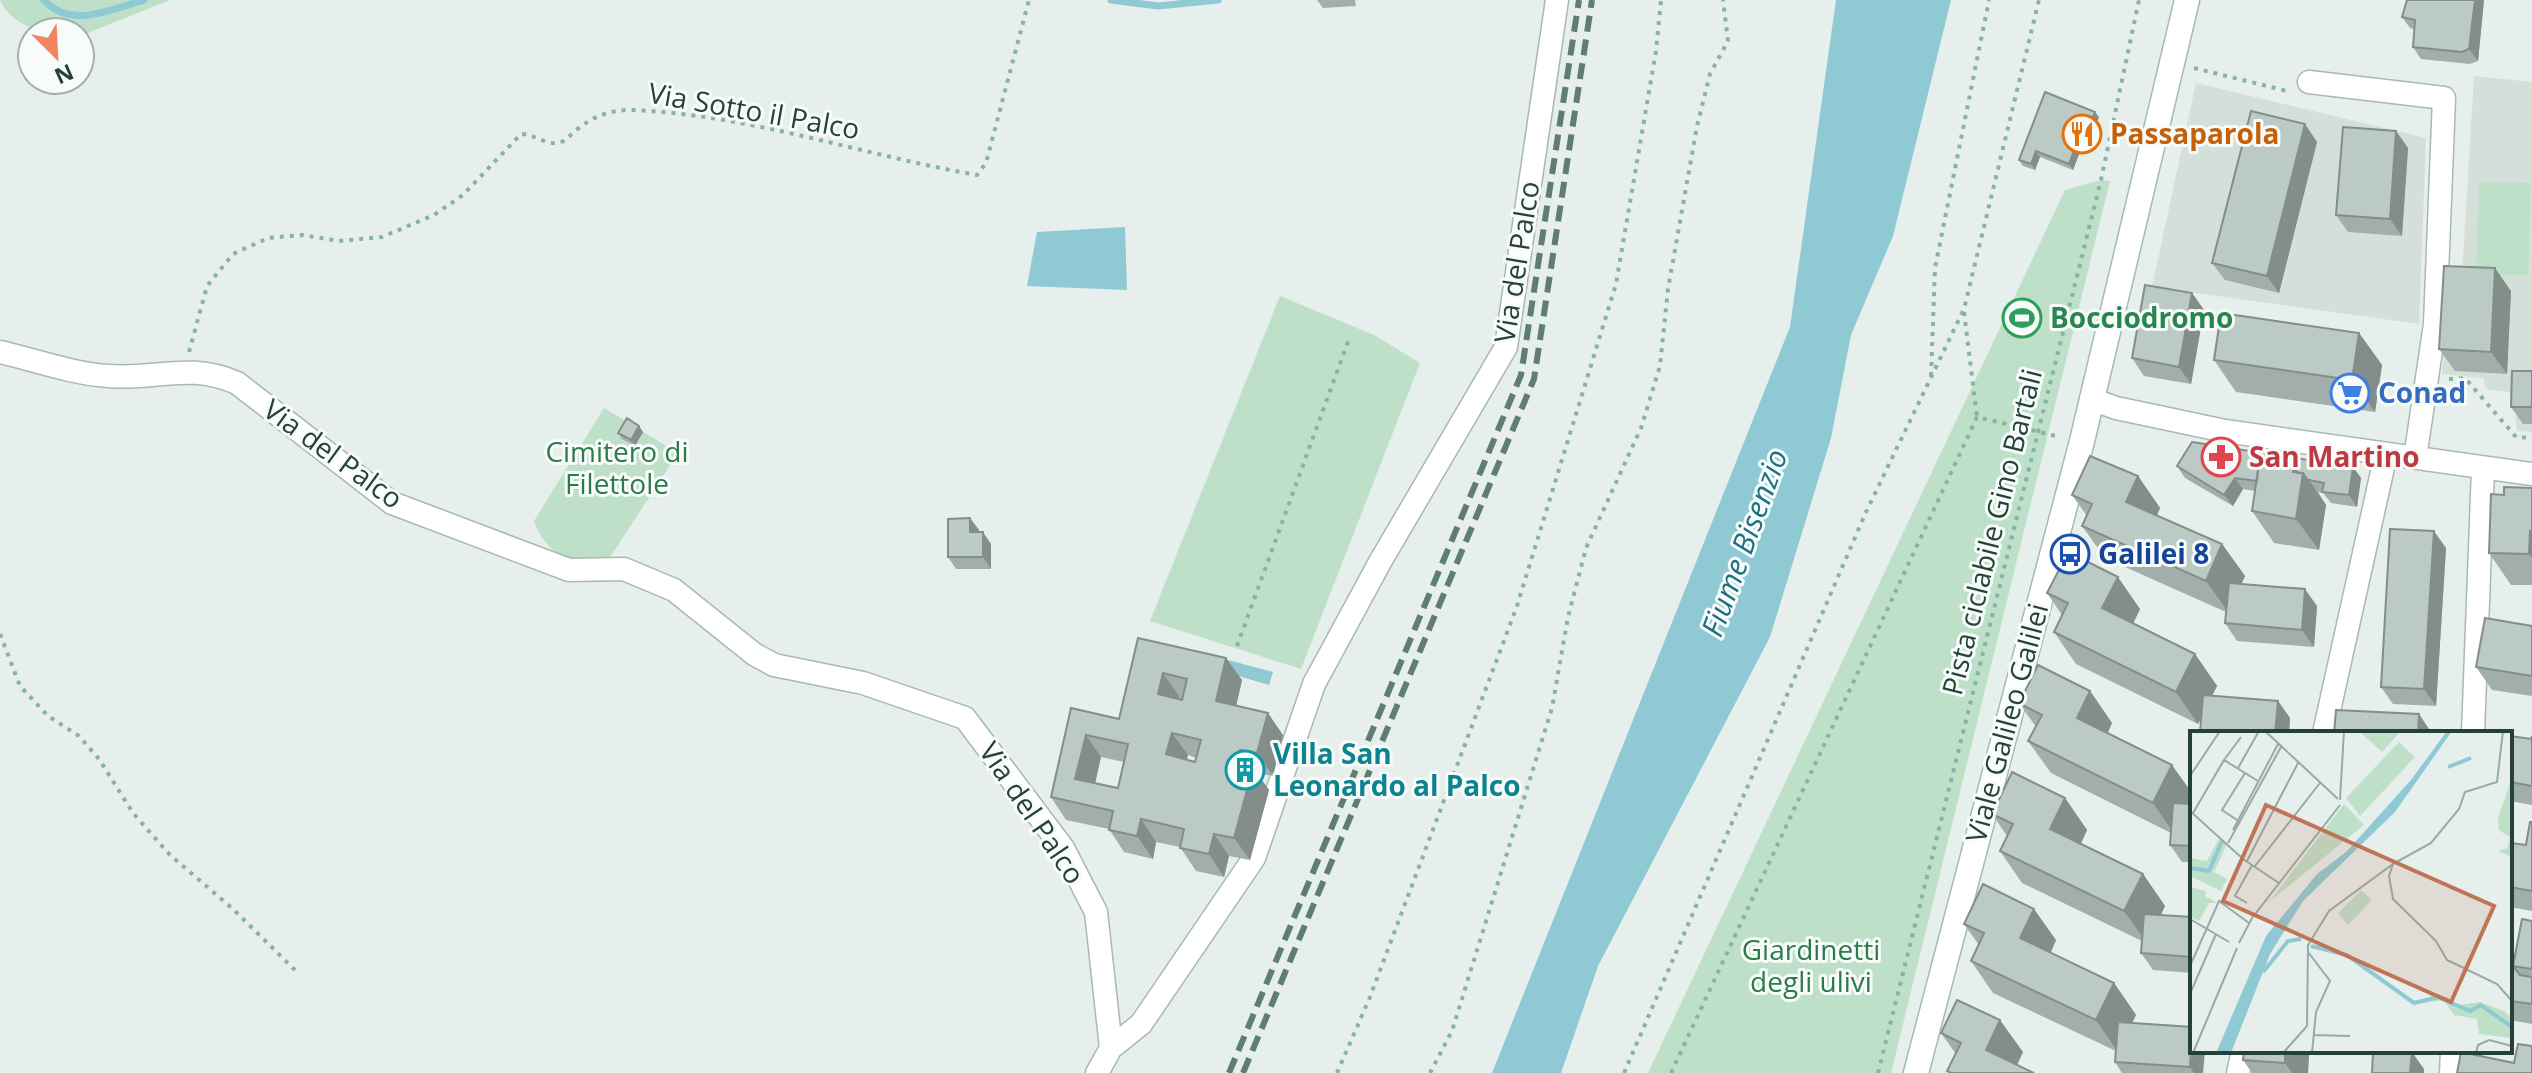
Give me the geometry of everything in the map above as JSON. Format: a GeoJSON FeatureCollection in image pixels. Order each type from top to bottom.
{"type":"FeatureCollection","features":[{"type":"Feature","properties":{"kind":"main road","name":"Viale Galileo Galilei"},"geometry":{"type":"LineString","coordinates":[[1916,1073],[2082,441],[2187,0]]}},
{"type":"Feature","properties":{"kind":"street","name":"Via del Palco"},"geometry":{"type":"LineString","coordinates":[[1111,1048],[1141,1024],[1254,858],[1314,684],[1380,562],[1506,347],[1557,0]]}},
{"type":"Feature","properties":{"kind":"street"},"geometry":{"type":"LineString","coordinates":[[2302,87],[2444,98],[2435,324],[2415,458]]}},
{"type":"Feature","properties":{"kind":"street","name":"Via del Palco"},"geometry":{"type":"LineString","coordinates":[[0,352],[109,377],[184,370],[215,373],[237,383],[392,503],[569,570],[624,569],[674,590],[754,654],[774,665],[863,683],[965,718],[1063,848],[1096,912],[1111,1048]]}},
{"type":"Feature","properties":{"kind":"street"},"geometry":{"type":"LineString","coordinates":[[2091,399],[2116,408],[2225,431],[2532,474]]}},
{"type":"Feature","properties":{"kind":"street"},"geometry":{"type":"LineString","coordinates":[[2324,731],[2386,454]]}},
{"type":"Feature","properties":{"kind":"street"},"geometry":{"type":"LineString","coordinates":[[2473,731],[2483,469]]}},
{"type":"Feature","properties":{"kind":"street"},"geometry":{"type":"LineString","coordinates":[[1097,1073],[1111,1048]]}},
{"type":"Feature","properties":{"kind":"street"},"geometry":{"type":"LineString","coordinates":[[2238,1073],[2243,1053]]}},
{"type":"Feature","properties":{"kind":"street"},"geometry":{"type":"LineString","coordinates":[[2451,1073],[2452,1053]]}},
{"type":"Feature","properties":{"kind":"path","name":"Via Sotto il Palco"},"geometry":{"type":"LineString","coordinates":[[184,370],[207,286],[233,254],[268,238],[302,235],[339,241],[382,237],[434,215],[463,195],[521,134],[532,134],[547,143],[562,142],[603,113],[627,110],[675,113],[809,137],[977,175],[986,163],[1029,0]]}},
{"type":"Feature","properties":{"kind":"path"},"geometry":{"type":"LineString","coordinates":[[1337,1073],[1370,997],[1517,606],[1612,299],[1656,51],[1661,0]]}},
{"type":"Feature","properties":{"kind":"path"},"geometry":{"type":"LineString","coordinates":[[1430,1073],[1452,1031],[1552,708],[1568,617],[1586,548],[1641,428],[1660,366],[1668,289],[1697,126],[1710,74],[1728,41],[1723,0]]}},
{"type":"Feature","properties":{"kind":"path"},"geometry":{"type":"LineString","coordinates":[[1931,378],[1935,268],[1989,0]]}},
{"type":"Feature","properties":{"kind":"path"},"geometry":{"type":"LineString","coordinates":[[1624,1073],[1866,512],[1964,309],[2039,0]]}},
{"type":"Feature","properties":{"kind":"path","name":"Pista ciclabile Gino Bartali"},"geometry":{"type":"LineString","coordinates":[[1878,1073],[2101,180],[2139,0]]}},
{"type":"Feature","properties":{"kind":"path"},"geometry":{"type":"LineString","coordinates":[[2200,69],[2302,87]]}},
{"type":"Feature","properties":{"kind":"path"},"geometry":{"type":"LineString","coordinates":[[1671,1073],[1977,417],[1964,309]]}},
{"type":"Feature","properties":{"kind":"path"},"geometry":{"type":"LineString","coordinates":[[1237,646],[1349,339]]}},
{"type":"Feature","properties":{"kind":"path"},"geometry":{"type":"LineString","coordinates":[[2425,380],[2465,378],[2516,437],[2532,438]]}},
{"type":"Feature","properties":{"kind":"path"},"geometry":{"type":"LineString","coordinates":[[1977,417],[2082,441]]}},
{"type":"Feature","properties":{"kind":"path"},"geometry":{"type":"LineString","coordinates":[[0,634],[20,686],[48,716],[79,736],[99,759],[133,813],[170,855],[233,909],[299,974]]}},
{"type":"Feature","properties":{"kind":"shaded area"},"geometry":{"type":"Polygon","coordinates":[[[2474,76],[2532,82],[2532,432],[2517,431],[2514,393],[2486,389],[2483,378],[2442,374],[2449,283],[2462,276],[2474,76]]]}},
{"type":"Feature","properties":{"kind":"shaded area"},"geometry":{"type":"Polygon","coordinates":[[[2196,83],[2426,138],[2419,324],[2152,287],[2196,83]]]}},
{"type":"Feature","properties":{"kind":"green space"},"geometry":{"type":"Polygon","coordinates":[[[0,0],[170,0],[96,30],[96,16],[16,16],[16,19],[6,11],[0,0]]]}},
{"type":"Feature","properties":{"kind":"green space","name":"Giardinetti degli ulivi"},"geometry":{"type":"Polygon","coordinates":[[[2101,180],[2110,181],[1891,1073],[1648,1073],[2065,190],[2101,180]]]}},
{"type":"Feature","properties":{"kind":"green space"},"geometry":{"type":"Polygon","coordinates":[[[2479,182],[2531,183],[2528,275],[2476,274],[2479,182]]]}},
{"type":"Feature","properties":{"kind":"green space"},"geometry":{"type":"Polygon","coordinates":[[[1280,296],[1374,335],[1420,363],[1301,669],[1150,621],[1280,296]]]}},
{"type":"Feature","properties":{"kind":"green space","name":"Cimitero di Filettole"},"geometry":{"type":"Polygon","coordinates":[[[604,408],[678,453],[605,565],[561,555],[546,543],[534,521],[604,408]]]}},
{"type":"Feature","properties":{"kind":"water","name":"Fiume Bisenzio"},"geometry":{"type":"Polygon","coordinates":[[[1836,0],[1951,0],[1893,236],[1851,335],[1831,438],[1770,637],[1598,966],[1561,1073],[1492,1073],[1790,327],[1836,0]]]}},
{"type":"Feature","properties":{"kind":"water"},"geometry":{"type":"Polygon","coordinates":[[[1125,227],[1127,290],[1027,286],[1037,232],[1125,227]]]}},
{"type":"Feature","properties":{"kind":"water"},"geometry":{"type":"Polygon","coordinates":[[[1228,660],[1273,672],[1269,685],[1225,672],[1228,660]]]}},
{"type":"Feature","properties":{"kind":"building"},"geometry":{"type":"Polygon","coordinates":[[[2407,0],[2475,0],[2469,49],[2462,52],[2413,47],[2415,20],[2402,17],[2407,0]]]}},
{"type":"Feature","properties":{"kind":"building"},"geometry":{"type":"Polygon","coordinates":[[[2045,92],[2095,112],[2069,164],[2036,151],[2031,164],[2019,160],[2045,92]]]}},
{"type":"Feature","properties":{"kind":"building"},"geometry":{"type":"Polygon","coordinates":[[[2251,111],[2305,124],[2267,276],[2212,263],[2251,111]]]}},
{"type":"Feature","properties":{"kind":"building"},"geometry":{"type":"Polygon","coordinates":[[[2343,127],[2396,131],[2390,219],[2336,215],[2343,127]]]}},
{"type":"Feature","properties":{"kind":"building"},"geometry":{"type":"Polygon","coordinates":[[[2444,266],[2495,268],[2491,352],[2439,349],[2444,266]]]}},
{"type":"Feature","properties":{"kind":"building"},"geometry":{"type":"Polygon","coordinates":[[[2145,285],[2192,293],[2179,367],[2132,358],[2145,285]]]}},
{"type":"Feature","properties":{"kind":"building"},"geometry":{"type":"Polygon","coordinates":[[[2221,313],[2359,333],[2352,380],[2214,360],[2221,313]]]}},
{"type":"Feature","properties":{"kind":"building"},"geometry":{"type":"Polygon","coordinates":[[[2512,371],[2532,371],[2532,407],[2511,407],[2512,371]]]}},
{"type":"Feature","properties":{"kind":"building"},"geometry":{"type":"Polygon","coordinates":[[[627,418],[639,426],[631,440],[618,433],[627,418]]]}},
{"type":"Feature","properties":{"kind":"building"},"geometry":{"type":"Polygon","coordinates":[[[2192,442],[2353,467],[2349,495],[2322,492],[2324,483],[2309,482],[2294,467],[2259,463],[2257,481],[2235,478],[2224,495],[2177,466],[2192,442]]]}},
{"type":"Feature","properties":{"kind":"building"},"geometry":{"type":"Polygon","coordinates":[[[2090,456],[2138,476],[2126,502],[2222,544],[2206,581],[2082,526],[2092,504],[2072,495],[2090,456]]]}},
{"type":"Feature","properties":{"kind":"building"},"geometry":{"type":"Polygon","coordinates":[[[2259,463],[2294,467],[2293,472],[2303,473],[2296,519],[2252,511],[2259,463]]]}},
{"type":"Feature","properties":{"kind":"building"},"geometry":{"type":"Polygon","coordinates":[[[2504,487],[2532,488],[2529,554],[2489,553],[2491,494],[2504,495],[2504,487]]]}},
{"type":"Feature","properties":{"kind":"building"},"geometry":{"type":"Polygon","coordinates":[[[970,518],[970,532],[983,532],[983,557],[948,557],[948,519],[970,518]]]}},
{"type":"Feature","properties":{"kind":"building"},"geometry":{"type":"Polygon","coordinates":[[[2390,529],[2434,531],[2424,689],[2381,687],[2390,529]]]}},
{"type":"Feature","properties":{"kind":"building"},"geometry":{"type":"Polygon","coordinates":[[[2068,552],[2118,577],[2102,608],[2195,654],[2176,692],[2054,632],[2068,603],[2047,593],[2068,552]]]}},
{"type":"Feature","properties":{"kind":"building"},"geometry":{"type":"Polygon","coordinates":[[[2229,583],[2305,589],[2302,630],[2225,623],[2229,583]]]}},
{"type":"Feature","properties":{"kind":"building"},"geometry":{"type":"Polygon","coordinates":[[[2485,618],[2532,626],[2532,676],[2476,667],[2485,618]]]}},
{"type":"Feature","properties":{"kind":"building","name":"Villa San Leonardo al Palco"},"geometry":{"type":"Polygon","coordinates":[[[1138,638],[1226,658],[1216,701],[1268,713],[1257,753],[1240,750],[1236,763],[1253,768],[1234,838],[1214,834],[1209,854],[1180,848],[1184,829],[1141,819],[1137,836],[1109,830],[1113,811],[1051,797],[1071,708],[1119,719],[1138,638]],[[1163,673],[1158,694],[1182,700],[1187,679],[1163,673]],[[1172,733],[1166,754],[1195,762],[1201,740],[1172,733]],[[1086,735],[1075,779],[1118,788],[1128,744],[1086,735]]]}},
{"type":"Feature","properties":{"kind":"building"},"geometry":{"type":"Polygon","coordinates":[[[2038,665],[2090,691],[2077,718],[2172,765],[2153,803],[2028,741],[2042,715],[2019,703],[2038,665]]]}},
{"type":"Feature","properties":{"kind":"building"},"geometry":{"type":"Polygon","coordinates":[[[2203,695],[2278,701],[2275,731],[2200,731],[2203,695]]]}},
{"type":"Feature","properties":{"kind":"building"},"geometry":{"type":"Polygon","coordinates":[[[2336,710],[2419,714],[2418,731],[2334,731],[2336,710]]]}},
{"type":"Feature","properties":{"kind":"building"},"geometry":{"type":"Polygon","coordinates":[[[2512,736],[2531,739],[2532,736],[2532,786],[2512,782],[2512,736]]]}},
{"type":"Feature","properties":{"kind":"building"},"geometry":{"type":"Polygon","coordinates":[[[2012,772],[2065,798],[2050,829],[2143,874],[2124,911],[2000,851],[2013,824],[1992,814],[2012,772]]]}},
{"type":"Feature","properties":{"kind":"building"},"geometry":{"type":"Polygon","coordinates":[[[2173,803],[2190,804],[2190,846],[2170,845],[2173,803]]]}},
{"type":"Feature","properties":{"kind":"building"},"geometry":{"type":"Polygon","coordinates":[[[2532,822],[2532,891],[2512,887],[2512,843],[2526,845],[2532,822]]]}},
{"type":"Feature","properties":{"kind":"building"},"geometry":{"type":"Polygon","coordinates":[[[1983,884],[2034,909],[2020,938],[2114,983],[2096,1020],[1971,961],[1984,933],[1964,924],[1983,884]]]}},
{"type":"Feature","properties":{"kind":"building"},"geometry":{"type":"Polygon","coordinates":[[[2144,914],[2190,917],[2190,957],[2141,953],[2144,914]]]}},
{"type":"Feature","properties":{"kind":"building"},"geometry":{"type":"Polygon","coordinates":[[[2522,919],[2532,921],[2532,969],[2513,966],[2522,919]]]}},
{"type":"Feature","properties":{"kind":"building"},"geometry":{"type":"Polygon","coordinates":[[[2512,954],[2515,955],[2513,966],[2520,975],[2532,977],[2532,1004],[2512,1001],[2512,954]]]}},
{"type":"Feature","properties":{"kind":"building"},"geometry":{"type":"Polygon","coordinates":[[[1957,1000],[2000,1020],[1986,1050],[2034,1073],[1947,1071],[1961,1043],[1941,1033],[1957,1000]]]}},
{"type":"Feature","properties":{"kind":"building"},"geometry":{"type":"Polygon","coordinates":[[[2118,1022],[2190,1027],[2190,1067],[2115,1062],[2118,1022]]]}},
{"type":"Feature","properties":{"kind":"building"},"geometry":{"type":"Polygon","coordinates":[[[2518,1044],[2532,1046],[2532,1073],[2457,1073],[2461,1053],[2514,1063],[2518,1044]]]}},
{"type":"Feature","properties":{"kind":"building"},"geometry":{"type":"Polygon","coordinates":[[[2244,1053],[2285,1053],[2285,1063],[2243,1060],[2244,1053]]]}},
{"type":"Feature","properties":{"kind":"building"},"geometry":{"type":"Polygon","coordinates":[[[2373,1053],[2412,1053],[2410,1073],[2372,1073],[2373,1053]]]}},
{"type":"Feature","properties":{"kind":"waterway"},"geometry":{"type":"LineString","coordinates":[[44,0],[54,9],[78,16],[105,12],[144,0]]}},
{"type":"Feature","properties":{"kind":"waterway"},"geometry":{"type":"LineString","coordinates":[[1111,0],[1158,6],[1218,0]]}},
{"type":"Feature","properties":{"kind":"railway"},"geometry":{"type":"LineString","coordinates":[[1229,1073],[1521,375],[1579,0]]}},
{"type":"Feature","properties":{"kind":"railway"},"geometry":{"type":"LineString","coordinates":[[1243,1073],[1534,379],[1592,0]]}},
{"type":"Feature","properties":{"kind":"place","name":"Passaparola"},"geometry":{"type":"Point","coordinates":[2082,134]}},
{"type":"Feature","properties":{"kind":"place","name":"Bocciodromo"},"geometry":{"type":"Point","coordinates":[2022,318]}},
{"type":"Feature","properties":{"kind":"place","name":"Conad"},"geometry":{"type":"Point","coordinates":[2350,393]}},
{"type":"Feature","properties":{"kind":"place","name":"San Martino"},"geometry":{"type":"Point","coordinates":[2221,457]}},
{"type":"Feature","properties":{"kind":"place","name":"Galilei 8"},"geometry":{"type":"Point","coordinates":[2070,554]}},
{"type":"Feature","properties":{"kind":"place","name":"Villa San Leonardo al Palco"},"geometry":{"type":"Point","coordinates":[1245,770]}}]}
